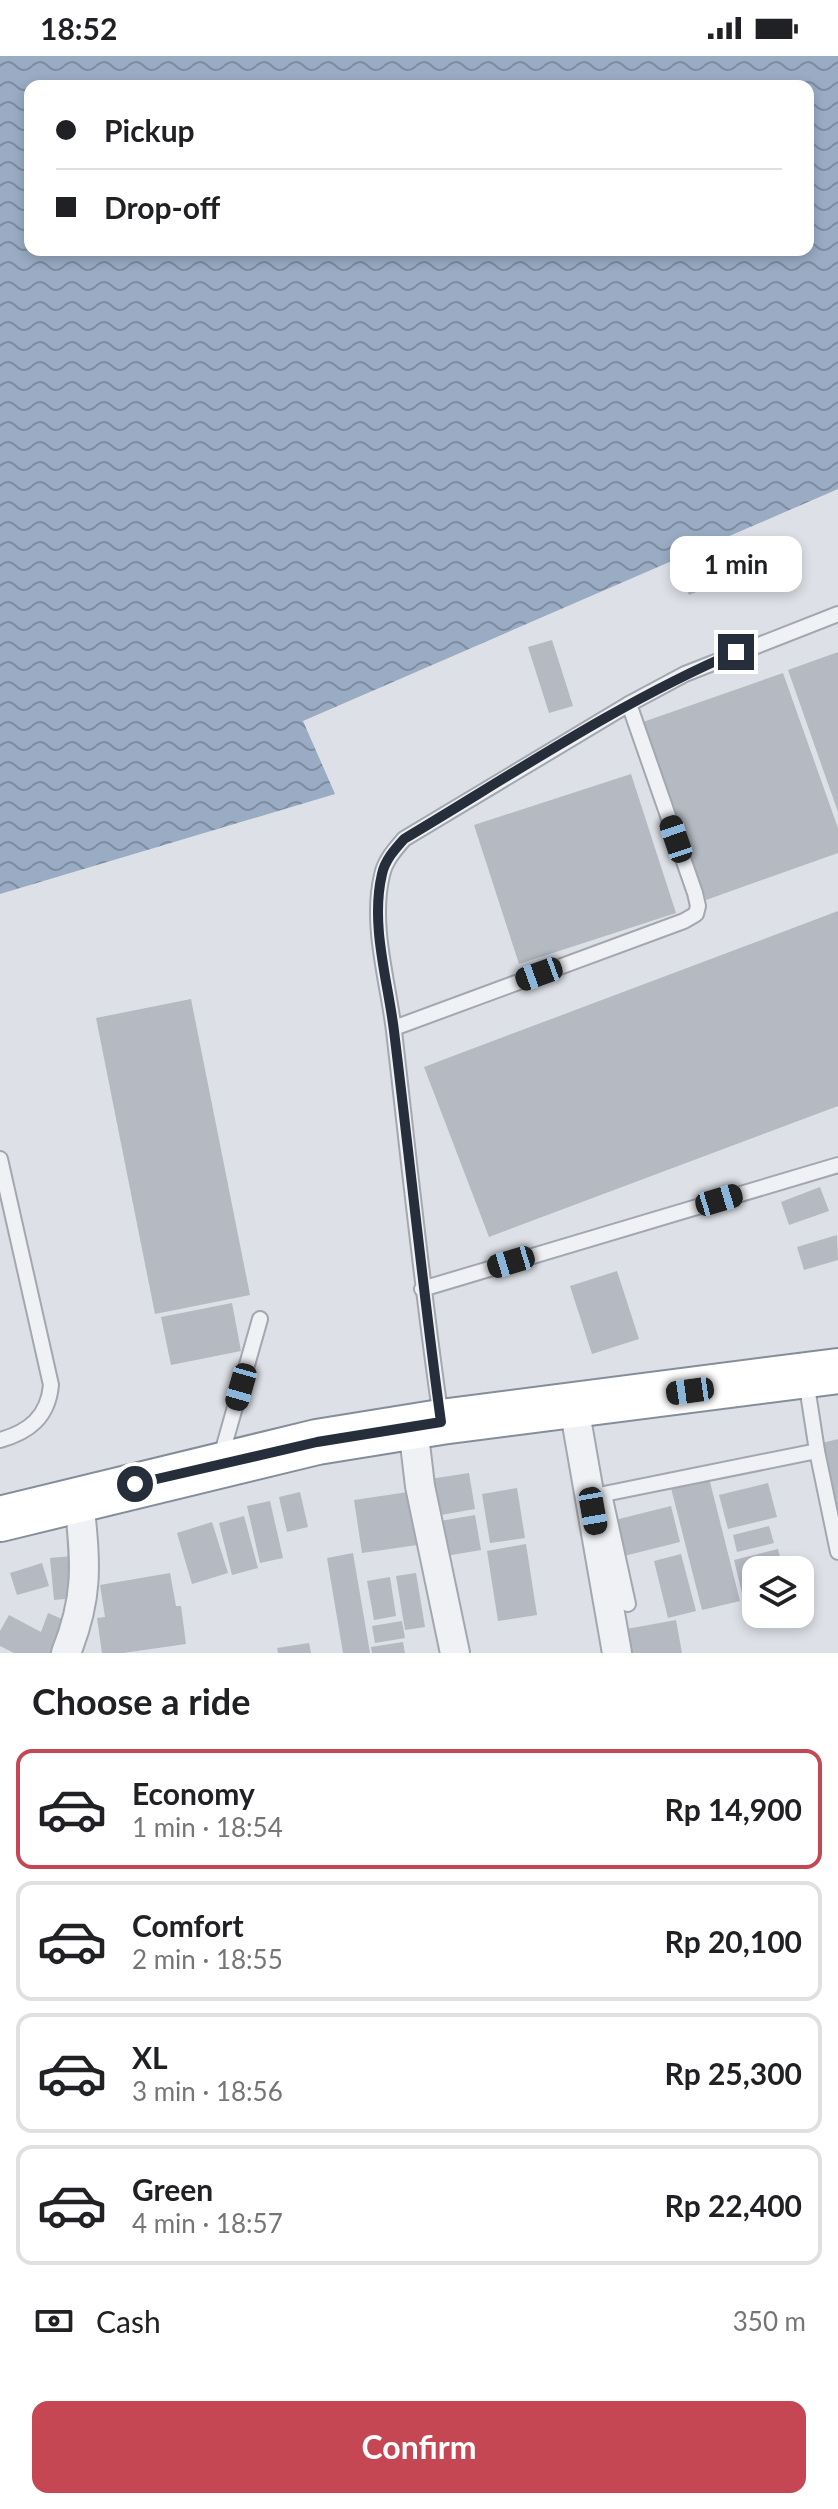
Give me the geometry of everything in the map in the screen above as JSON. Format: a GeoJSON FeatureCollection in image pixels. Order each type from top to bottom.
{"type":"FeatureCollection","features":[{"type":"Feature","properties":{"kind":"highway"},"geometry":{"type":"LineString","coordinates":[[0,1519],[317,1442],[427,1424],[822,1373]]}},
{"type":"Feature","properties":{"kind":"street"},"geometry":{"type":"LineString","coordinates":[[574,1407],[617,1653]]}},
{"type":"Feature","properties":{"kind":"street"},"geometry":{"type":"LineString","coordinates":[[427,1424],[420,1486],[455,1653]]}},
{"type":"Feature","properties":{"kind":"street"},"geometry":{"type":"LineString","coordinates":[[66,1653],[79,1621],[84,1592],[79,1498]]}},
{"type":"Feature","properties":{"kind":"lane"},"geometry":{"type":"LineString","coordinates":[[427,1424],[422,1289],[394,1028],[378,918],[382,873],[391,853],[404,839],[629,704],[698,668],[838,614]]}},
{"type":"Feature","properties":{"kind":"lane"},"geometry":{"type":"LineString","coordinates":[[394,1028],[696,914],[695,893],[629,704]]}},
{"type":"Feature","properties":{"kind":"lane"},"geometry":{"type":"LineString","coordinates":[[0,1159],[51,1385],[49,1403],[30,1429],[0,1440]]}},
{"type":"Feature","properties":{"kind":"lane"},"geometry":{"type":"LineString","coordinates":[[422,1289],[838,1165]]}},
{"type":"Feature","properties":{"kind":"lane"},"geometry":{"type":"LineString","coordinates":[[219,1464],[260,1319]]}},
{"type":"Feature","properties":{"kind":"lane"},"geometry":{"type":"LineString","coordinates":[[822,1373],[817,1451],[838,1552]]}},
{"type":"Feature","properties":{"kind":"lane"},"geometry":{"type":"LineString","coordinates":[[628,1604],[604,1494],[817,1451]]}},
{"type":"Feature","properties":{"kind":"water"},"geometry":{"type":"Polygon","coordinates":[[[0,56],[838,56],[838,489],[303,721],[335,794],[0,894],[0,56]]]}},
{"type":"Feature","properties":{"kind":"building"},"geometry":{"type":"Polygon","coordinates":[[[724,549],[735,576],[689,595],[678,568],[724,549]]]}},
{"type":"Feature","properties":{"kind":"building"},"geometry":{"type":"Polygon","coordinates":[[[552,640],[573,706],[549,713],[528,647],[552,640]]]}},
{"type":"Feature","properties":{"kind":"building"},"geometry":{"type":"Polygon","coordinates":[[[838,652],[838,812],[788,670],[838,652]]]}},
{"type":"Feature","properties":{"kind":"building"},"geometry":{"type":"Polygon","coordinates":[[[783,673],[838,828],[838,853],[706,900],[643,722],[783,673]]]}},
{"type":"Feature","properties":{"kind":"building"},"geometry":{"type":"Polygon","coordinates":[[[631,774],[676,913],[519,964],[474,825],[631,774]]]}},
{"type":"Feature","properties":{"kind":"building"},"geometry":{"type":"Polygon","coordinates":[[[838,911],[838,1106],[489,1237],[424,1067],[838,911]]]}},
{"type":"Feature","properties":{"kind":"building"},"geometry":{"type":"Polygon","coordinates":[[[191,999],[250,1295],[155,1314],[96,1018],[191,999]]]}},
{"type":"Feature","properties":{"kind":"building"},"geometry":{"type":"Polygon","coordinates":[[[820,1187],[829,1211],[789,1225],[781,1202],[820,1187]]]}},
{"type":"Feature","properties":{"kind":"building"},"geometry":{"type":"Polygon","coordinates":[[[837,1235],[838,1260],[804,1270],[797,1247],[837,1235]]]}},
{"type":"Feature","properties":{"kind":"building"},"geometry":{"type":"Polygon","coordinates":[[[617,1271],[639,1339],[592,1354],[570,1286],[617,1271]]]}},
{"type":"Feature","properties":{"kind":"building"},"geometry":{"type":"Polygon","coordinates":[[[232,1303],[241,1351],[171,1365],[161,1317],[232,1303]]]}},
{"type":"Feature","properties":{"kind":"building"},"geometry":{"type":"Polygon","coordinates":[[[838,1439],[838,1517],[837,1517],[822,1443],[838,1439]]]}},
{"type":"Feature","properties":{"kind":"building"},"geometry":{"type":"Polygon","coordinates":[[[469,1473],[475,1509],[435,1516],[430,1479],[469,1473]]]}},
{"type":"Feature","properties":{"kind":"building"},"geometry":{"type":"Polygon","coordinates":[[[709,1478],[740,1601],[702,1610],[671,1488],[709,1478]]]}},
{"type":"Feature","properties":{"kind":"building"},"geometry":{"type":"Polygon","coordinates":[[[768,1483],[777,1517],[728,1529],[719,1495],[768,1483]]]}},
{"type":"Feature","properties":{"kind":"building"},"geometry":{"type":"Polygon","coordinates":[[[517,1488],[525,1538],[490,1543],[482,1494],[517,1488]]]}},
{"type":"Feature","properties":{"kind":"building"},"geometry":{"type":"Polygon","coordinates":[[[300,1492],[308,1527],[287,1532],[279,1497],[300,1492]]]}},
{"type":"Feature","properties":{"kind":"building"},"geometry":{"type":"Polygon","coordinates":[[[408,1492],[417,1545],[362,1553],[354,1500],[408,1492]]]}},
{"type":"Feature","properties":{"kind":"building"},"geometry":{"type":"Polygon","coordinates":[[[270,1501],[283,1558],[260,1563],[247,1506],[270,1501]]]}},
{"type":"Feature","properties":{"kind":"building"},"geometry":{"type":"Polygon","coordinates":[[[671,1506],[680,1542],[624,1556],[615,1520],[671,1506]]]}},
{"type":"Feature","properties":{"kind":"building"},"geometry":{"type":"Polygon","coordinates":[[[475,1515],[481,1550],[446,1556],[440,1521],[475,1515]]]}},
{"type":"Feature","properties":{"kind":"building"},"geometry":{"type":"Polygon","coordinates":[[[244,1516],[258,1568],[232,1575],[219,1523],[244,1516]]]}},
{"type":"Feature","properties":{"kind":"building"},"geometry":{"type":"Polygon","coordinates":[[[212,1522],[228,1573],[192,1584],[177,1533],[212,1522]]]}},
{"type":"Feature","properties":{"kind":"building"},"geometry":{"type":"Polygon","coordinates":[[[769,1526],[774,1543],[737,1552],[733,1535],[769,1526]]]}},
{"type":"Feature","properties":{"kind":"building"},"geometry":{"type":"Polygon","coordinates":[[[526,1544],[537,1615],[498,1621],[487,1551],[526,1544]]]}},
{"type":"Feature","properties":{"kind":"building"},"geometry":{"type":"Polygon","coordinates":[[[778,1549],[780,1556],[750,1556],[778,1549]]]}},
{"type":"Feature","properties":{"kind":"building"},"geometry":{"type":"Polygon","coordinates":[[[353,1553],[370,1653],[343,1653],[327,1558],[353,1553]]]}},
{"type":"Feature","properties":{"kind":"building"},"geometry":{"type":"Polygon","coordinates":[[[681,1554],[696,1611],[668,1618],[654,1561],[681,1554]]]}},
{"type":"Feature","properties":{"kind":"building"},"geometry":{"type":"Polygon","coordinates":[[[72,1556],[75,1598],[54,1600],[50,1558],[72,1556]]]}},
{"type":"Feature","properties":{"kind":"building"},"geometry":{"type":"Polygon","coordinates":[[[742,1558],[742,1593],[734,1560],[742,1558]]]}},
{"type":"Feature","properties":{"kind":"building"},"geometry":{"type":"Polygon","coordinates":[[[42,1563],[49,1586],[17,1595],[10,1573],[42,1563]]]}},
{"type":"Feature","properties":{"kind":"building"},"geometry":{"type":"Polygon","coordinates":[[[170,1573],[176,1606],[181,1606],[186,1644],[102,1653],[97,1618],[105,1617],[100,1585],[170,1573]]]}},
{"type":"Feature","properties":{"kind":"building"},"geometry":{"type":"Polygon","coordinates":[[[416,1573],[425,1627],[405,1630],[396,1576],[416,1573]]]}},
{"type":"Feature","properties":{"kind":"building"},"geometry":{"type":"Polygon","coordinates":[[[390,1577],[396,1616],[374,1620],[367,1581],[390,1577]]]}},
{"type":"Feature","properties":{"kind":"building"},"geometry":{"type":"Polygon","coordinates":[[[48,1613],[69,1622],[55,1653],[14,1653],[0,1646],[0,1631],[9,1615],[41,1632],[48,1613]]]}},
{"type":"Feature","properties":{"kind":"building"},"geometry":{"type":"Polygon","coordinates":[[[676,1620],[682,1653],[626,1653],[621,1630],[676,1620]]]}},
{"type":"Feature","properties":{"kind":"building"},"geometry":{"type":"Polygon","coordinates":[[[402,1621],[405,1638],[375,1643],[372,1626],[402,1621]]]}},
{"type":"Feature","properties":{"kind":"building"},"geometry":{"type":"Polygon","coordinates":[[[403,1642],[405,1653],[372,1653],[371,1647],[403,1642]]]}},
{"type":"Feature","properties":{"kind":"building"},"geometry":{"type":"Polygon","coordinates":[[[309,1643],[311,1653],[278,1653],[277,1648],[309,1643]]]}},
{"type":"Feature","properties":{"kind":"route"},"geometry":{"type":"LineString","coordinates":[[135,1484],[317,1442],[441,1422],[378,918],[382,873],[391,853],[404,839],[629,704],[685,674],[736,652]]}}]}
